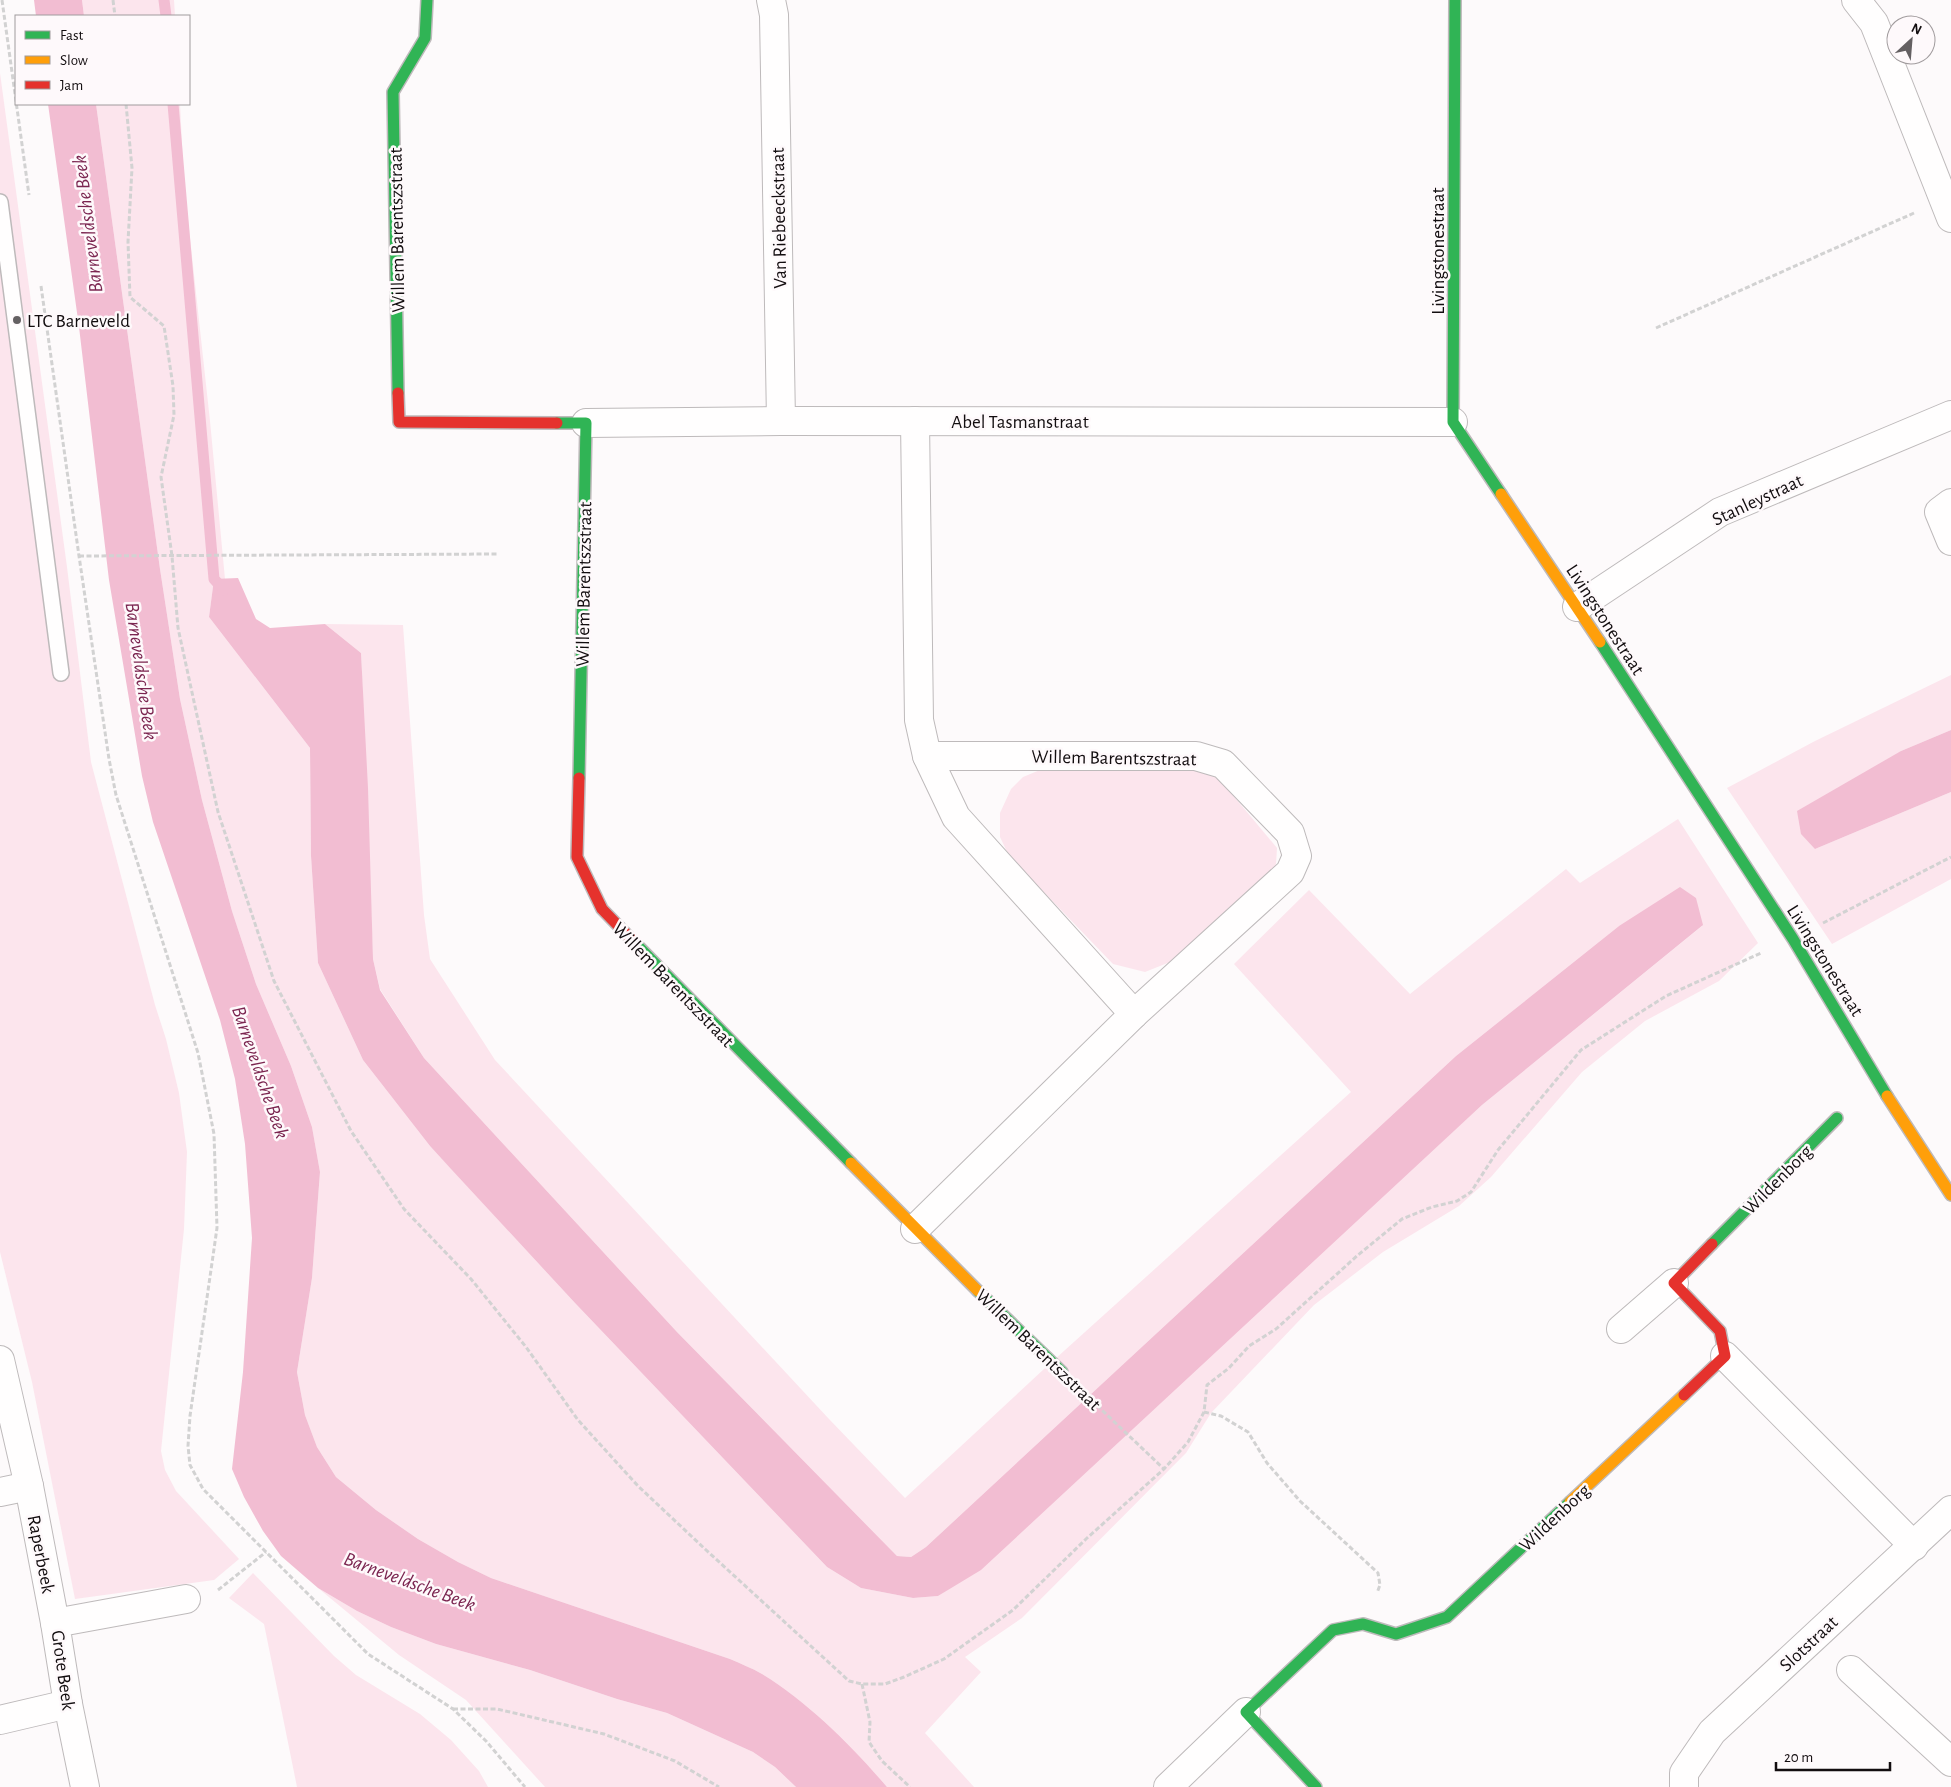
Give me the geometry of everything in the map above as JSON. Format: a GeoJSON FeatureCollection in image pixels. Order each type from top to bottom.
{"type":"FeatureCollection","features":[{"type":"Feature","properties":{"kind":"street","name":"Willem Barentszstraat"},"geometry":{"type":"LineString","coordinates":[[427,0],[425,38],[393,92],[399,422],[586,423],[577,857],[602,909],[915,1229],[1062,1372]]}},
{"type":"Feature","properties":{"kind":"street","name":"Livingstonestraat"},"geometry":{"type":"LineString","coordinates":[[1455,0],[1453,422],[1577,607],[1793,938],[1883,1089],[1951,1195]]}},
{"type":"Feature","properties":{"kind":"street"},"geometry":{"type":"LineString","coordinates":[[1856,0],[1874,23],[1947,209]]}},
{"type":"Feature","properties":{"kind":"street","name":"Van Riebeeckstraat"},"geometry":{"type":"LineString","coordinates":[[780,5],[782,420]]}},
{"type":"Feature","properties":{"kind":"street","name":"Stanleystraat"},"geometry":{"type":"LineString","coordinates":[[1577,607],[1720,512],[1951,415]]}},
{"type":"Feature","properties":{"kind":"street","name":"Abel Tasmanstraat"},"geometry":{"type":"LineString","coordinates":[[586,423],[782,420],[1453,422]]}},
{"type":"Feature","properties":{"kind":"street"},"geometry":{"type":"LineString","coordinates":[[914,421],[919,720],[927,756],[956,817],[1134,1014]]}},
{"type":"Feature","properties":{"kind":"street"},"geometry":{"type":"LineString","coordinates":[[1951,503],[1939,512],[1951,541]]}},
{"type":"Feature","properties":{"kind":"street","name":"Willem Barentszstraat"},"geometry":{"type":"LineString","coordinates":[[915,1229],[1134,1014],[1290,872],[1297,856],[1290,833],[1223,764],[1196,756],[927,756]]}},
{"type":"Feature","properties":{"kind":"street","name":"Wildenborg"},"geometry":{"type":"LineString","coordinates":[[1622,1329],[1674,1283],[1837,1118]]}},
{"type":"Feature","properties":{"kind":"street"},"geometry":{"type":"LineString","coordinates":[[1674,1283],[1720,1332],[1725,1356],[1914,1546]]}},
{"type":"Feature","properties":{"kind":"street","name":"Wildenborg"},"geometry":{"type":"LineString","coordinates":[[1168,1787],[1334,1630],[1363,1624],[1396,1634],[1447,1617],[1725,1356]]}},
{"type":"Feature","properties":{"kind":"street","name":"Raperbeek"},"geometry":{"type":"LineString","coordinates":[[0,1360],[28,1486],[55,1623]]}},
{"type":"Feature","properties":{"kind":"street"},"geometry":{"type":"LineString","coordinates":[[0,1492],[28,1486]]}},
{"type":"Feature","properties":{"kind":"street","name":"Slotstraat"},"geometry":{"type":"LineString","coordinates":[[1684,1787],[1684,1773],[1712,1732],[1951,1510]]}},
{"type":"Feature","properties":{"kind":"street","name":"Grote Beek"},"geometry":{"type":"LineString","coordinates":[[85,1787],[68,1704],[55,1623],[186,1599]]}},
{"type":"Feature","properties":{"kind":"street"},"geometry":{"type":"LineString","coordinates":[[1851,1670],[1951,1762]]}},
{"type":"Feature","properties":{"kind":"street"},"geometry":{"type":"LineString","coordinates":[[0,1720],[68,1704]]}},
{"type":"Feature","properties":{"kind":"street"},"geometry":{"type":"LineString","coordinates":[[1246,1712],[1316,1787]]}},
{"type":"Feature","properties":{"kind":"lane"},"geometry":{"type":"LineString","coordinates":[[0,202],[61,673]]}},
{"type":"Feature","properties":{"kind":"path"},"geometry":{"type":"LineString","coordinates":[[2,0],[15,94]]}},
{"type":"Feature","properties":{"kind":"path"},"geometry":{"type":"LineString","coordinates":[[113,0],[115,15]]}},
{"type":"Feature","properties":{"kind":"path"},"geometry":{"type":"LineString","coordinates":[[17,105],[29,195]]}},
{"type":"Feature","properties":{"kind":"path"},"geometry":{"type":"LineString","coordinates":[[126,105],[132,168],[128,242],[130,297],[164,326],[173,386],[174,415],[161,477],[172,556],[178,628],[218,812],[274,981],[351,1131],[404,1209],[471,1279],[526,1347],[578,1420],[638,1486],[839,1672],[850,1680],[862,1684],[885,1684],[944,1659],[1005,1616],[1164,1469],[1188,1442],[1204,1412],[1207,1385],[1229,1368],[1249,1346],[1276,1329],[1402,1218],[1432,1207],[1458,1201],[1471,1192],[1498,1150],[1581,1050],[1666,996],[1793,938],[1951,856]]}},
{"type":"Feature","properties":{"kind":"path"},"geometry":{"type":"LineString","coordinates":[[1656,328],[1947,209]]}},
{"type":"Feature","properties":{"kind":"path"},"geometry":{"type":"LineString","coordinates":[[41,283],[79,556],[116,795],[198,1053],[214,1134],[217,1228],[190,1416],[188,1446],[190,1464],[203,1488],[368,1654],[453,1709],[486,1741],[525,1787]]}},
{"type":"Feature","properties":{"kind":"path"},"geometry":{"type":"LineString","coordinates":[[79,556],[497,554]]}},
{"type":"Feature","properties":{"kind":"path","name":"Willem Barentszstraat"},"geometry":{"type":"LineString","coordinates":[[1062,1372],[1164,1469]]}},
{"type":"Feature","properties":{"kind":"path"},"geometry":{"type":"LineString","coordinates":[[1204,1412],[1221,1416],[1248,1432],[1267,1463],[1300,1501],[1378,1573],[1380,1585],[1363,1624]]}},
{"type":"Feature","properties":{"kind":"path"},"geometry":{"type":"LineString","coordinates":[[186,1599],[219,1590],[266,1552]]}},
{"type":"Feature","properties":{"kind":"path"},"geometry":{"type":"LineString","coordinates":[[862,1684],[870,1722],[869,1742],[882,1762],[910,1787]]}},
{"type":"Feature","properties":{"kind":"path"},"geometry":{"type":"LineString","coordinates":[[453,1709],[497,1709],[604,1734],[675,1761],[719,1787]]}},
{"type":"Feature","properties":{"kind":"shaded area"},"geometry":{"type":"Polygon","coordinates":[[[82,0],[174,0],[175,15],[84,15],[82,0]]]}},
{"type":"Feature","properties":{"kind":"shaded area"},"geometry":{"type":"Polygon","coordinates":[[[0,73],[67,567],[91,762],[155,1005],[166,1039],[179,1093],[187,1152],[184,1229],[161,1451],[165,1470],[176,1491],[239,1559],[214,1580],[75,1599],[32,1382],[0,1252],[0,73]]]}},
{"type":"Feature","properties":{"kind":"shaded area"},"geometry":{"type":"Polygon","coordinates":[[[96,105],[180,105],[184,183],[225,579],[214,579],[209,617],[310,748],[311,856],[318,963],[363,1060],[430,1146],[575,1303],[827,1567],[861,1588],[913,1598],[938,1596],[956,1584],[1482,1105],[1702,926],[1619,926],[1456,1056],[926,1547],[911,1557],[897,1556],[677,1332],[424,1058],[380,989],[373,959],[361,653],[325,624],[403,625],[424,915],[430,959],[495,1060],[905,1498],[1044,1369],[1351,1092],[1234,964],[1309,890],[1410,994],[1566,869],[1580,883],[1678,819],[1758,943],[1719,981],[1645,1021],[1582,1072],[1491,1177],[1459,1206],[1383,1252],[1314,1305],[1211,1413],[1186,1453],[1022,1618],[965,1657],[981,1672],[925,1733],[974,1787],[887,1787],[859,1756],[813,1711],[762,1674],[730,1659],[491,1578],[458,1562],[418,1539],[376,1510],[336,1477],[317,1447],[305,1415],[297,1372],[312,1278],[320,1172],[312,1127],[291,1066],[256,984],[232,911],[202,800],[180,699],[160,569],[96,105]]]}},
{"type":"Feature","properties":{"kind":"shaded area"},"geometry":{"type":"Polygon","coordinates":[[[1951,675],[1951,730],[1901,751],[1815,849],[1951,792],[1951,879],[1832,944],[1727,788],[1815,741],[1951,675]]]}},
{"type":"Feature","properties":{"kind":"shaded area"},"geometry":{"type":"Polygon","coordinates":[[[1040,770],[1204,770],[1216,775],[1277,848],[1276,864],[1262,884],[1180,958],[1145,972],[1113,964],[1009,856],[1000,837],[1000,813],[1011,789],[1023,777],[1040,770]]]}},
{"type":"Feature","properties":{"kind":"shaded area"},"geometry":{"type":"Polygon","coordinates":[[[253,1573],[334,1656],[356,1675],[420,1714],[451,1740],[479,1771],[488,1787],[297,1787],[264,1624],[229,1598],[253,1573]]]}},
{"type":"Feature","properties":{"kind":"shaded area"},"geometry":{"type":"Polygon","coordinates":[[[318,1588],[357,1611],[391,1627],[436,1644],[530,1670],[617,1699],[667,1713],[753,1752],[775,1767],[796,1787],[545,1787],[466,1700],[399,1655],[318,1588]]]}},
{"type":"Feature","properties":{"kind":"water"},"geometry":{"type":"Polygon","coordinates":[[[34,0],[82,0],[84,15],[36,15],[34,0]]]}},
{"type":"Feature","properties":{"kind":"water","name":"Barneveldsche Beek"},"geometry":{"type":"Polygon","coordinates":[[[48,105],[96,105],[160,569],[180,699],[202,800],[232,911],[256,984],[291,1066],[312,1127],[320,1172],[312,1278],[297,1372],[305,1415],[317,1447],[336,1477],[376,1510],[418,1539],[458,1562],[491,1578],[730,1659],[762,1674],[813,1711],[859,1756],[887,1787],[796,1787],[775,1767],[753,1752],[667,1713],[617,1699],[530,1670],[436,1644],[391,1627],[357,1611],[318,1588],[281,1556],[263,1531],[244,1497],[232,1469],[243,1372],[252,1238],[245,1144],[235,1079],[220,1020],[153,822],[142,776],[109,580],[79,327],[48,105]]]}},
{"type":"Feature","properties":{"kind":"water"},"geometry":{"type":"Polygon","coordinates":[[[238,578],[256,619],[270,628],[325,624],[361,653],[368,788],[373,959],[380,990],[424,1058],[677,1332],[897,1556],[911,1557],[926,1547],[1456,1056],[1619,926],[1680,887],[1696,898],[1703,925],[1482,1105],[981,1570],[938,1596],[913,1598],[861,1588],[827,1567],[575,1303],[430,1146],[363,1060],[318,963],[311,856],[310,748],[209,617],[214,579],[238,578]]]}},
{"type":"Feature","properties":{"kind":"water"},"geometry":{"type":"Polygon","coordinates":[[[1951,730],[1951,792],[1815,849],[1801,834],[1797,811],[1901,751],[1951,730]]]}},
{"type":"Feature","properties":{"kind":"waterway"},"geometry":{"type":"LineString","coordinates":[[164,0],[166,15]]}},
{"type":"Feature","properties":{"kind":"waterway"},"geometry":{"type":"LineString","coordinates":[[173,105],[214,579],[224,590]]}},
{"type":"Feature","properties":{"kind":"traffic: fast"},"geometry":{"type":"LineString","coordinates":[[398,393],[393,92],[425,38],[427,0]]}},
{"type":"Feature","properties":{"kind":"traffic: fast"},"geometry":{"type":"LineString","coordinates":[[1455,0],[1453,422],[1501,494]]}},
{"type":"Feature","properties":{"kind":"traffic: fast"},"geometry":{"type":"LineString","coordinates":[[557,423],[586,423],[579,778]]}},
{"type":"Feature","properties":{"kind":"traffic: fast"},"geometry":{"type":"LineString","coordinates":[[1600,642],[1793,939],[1887,1096]]}},
{"type":"Feature","properties":{"kind":"traffic: fast"},"geometry":{"type":"LineString","coordinates":[[632,940],[851,1163]]}},
{"type":"Feature","properties":{"kind":"traffic: fast"},"geometry":{"type":"LineString","coordinates":[[1712,1244],[1837,1118]]}},
{"type":"Feature","properties":{"kind":"traffic: fast"},"geometry":{"type":"LineString","coordinates":[[978,1291],[1062,1372]]}},
{"type":"Feature","properties":{"kind":"traffic: fast"},"geometry":{"type":"LineString","coordinates":[[1316,1787],[1246,1712],[1333,1630],[1363,1624],[1396,1634],[1447,1617],[1570,1502]]}},
{"type":"Feature","properties":{"kind":"traffic: slow"},"geometry":{"type":"LineString","coordinates":[[1501,494],[1600,642]]}},
{"type":"Feature","properties":{"kind":"traffic: slow"},"geometry":{"type":"LineString","coordinates":[[1887,1096],[1951,1195]]}},
{"type":"Feature","properties":{"kind":"traffic: slow"},"geometry":{"type":"LineString","coordinates":[[851,1163],[978,1291]]}},
{"type":"Feature","properties":{"kind":"traffic: slow"},"geometry":{"type":"LineString","coordinates":[[1570,1502],[1684,1395]]}},
{"type":"Feature","properties":{"kind":"traffic: jam"},"geometry":{"type":"LineString","coordinates":[[398,393],[399,422],[557,423]]}},
{"type":"Feature","properties":{"kind":"traffic: jam"},"geometry":{"type":"LineString","coordinates":[[579,778],[577,857],[602,909],[632,940]]}},
{"type":"Feature","properties":{"kind":"traffic: jam"},"geometry":{"type":"LineString","coordinates":[[1684,1395],[1725,1356],[1720,1331],[1674,1283],[1712,1244]]}},
{"type":"Feature","properties":{"kind":"place","name":"LTC Barneveld"},"geometry":{"type":"Point","coordinates":[17,320]}}]}
